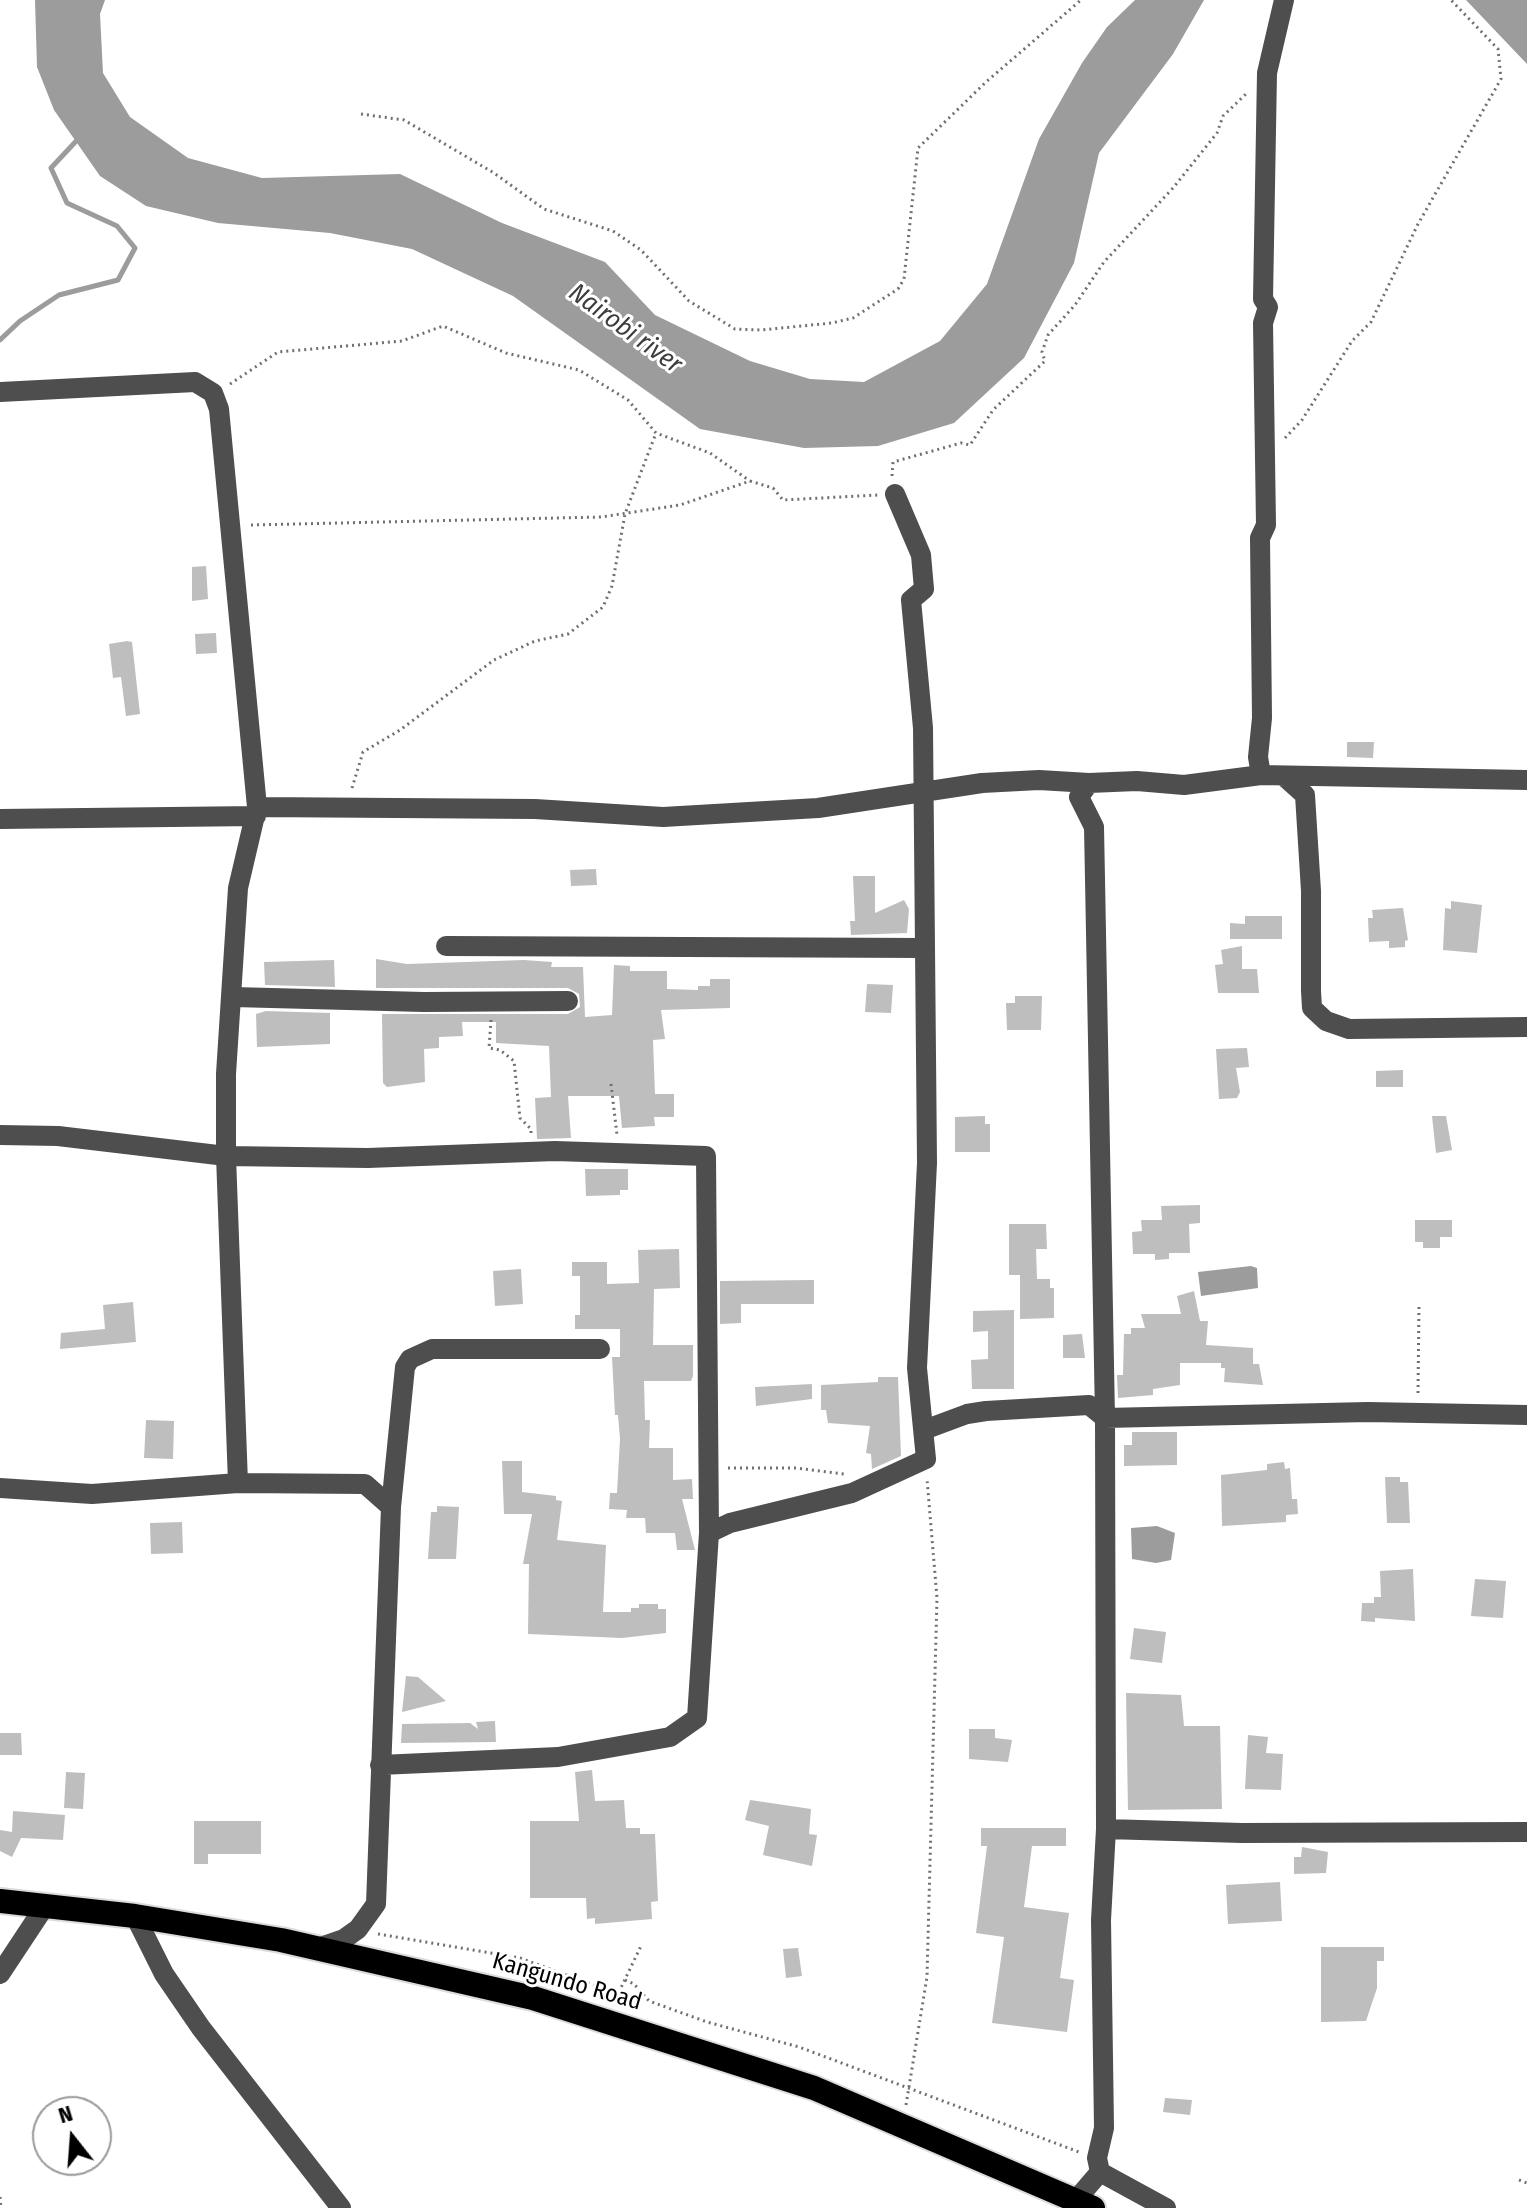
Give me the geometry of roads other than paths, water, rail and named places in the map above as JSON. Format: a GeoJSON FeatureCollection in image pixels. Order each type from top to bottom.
{"type":"FeatureCollection","features":[{"type":"Feature","properties":{"kind":"highway","name":"Kangundo Road"},"geometry":{"type":"LineString","coordinates":[[0,1901],[135,1916],[315,1949],[533,1998],[814,2088],[1084,2204]]}},
{"type":"Feature","properties":{"kind":"street"},"geometry":{"type":"LineString","coordinates":[[1261,775],[1258,757],[1262,718],[1260,538],[1266,525],[1263,323],[1268,307],[1263,299],[1267,73],[1284,0]]}},
{"type":"Feature","properties":{"kind":"street"},"geometry":{"type":"LineString","coordinates":[[0,392],[195,382],[213,393],[219,409],[256,812],[238,888],[226,1074],[226,1156],[238,1483]]}},
{"type":"Feature","properties":{"kind":"street"},"geometry":{"type":"LineString","coordinates":[[709,1533],[730,1523],[852,1493],[926,1459],[917,1368],[927,1163],[922,714],[911,600],[924,589],[921,555],[895,494]]}},
{"type":"Feature","properties":{"kind":"street"},"geometry":{"type":"LineString","coordinates":[[0,819],[256,812],[347,805],[440,811],[535,809],[663,817],[818,808],[1025,780],[1089,783],[1137,781],[1184,785],[1261,775],[1286,778],[1527,780]]}},
{"type":"Feature","properties":{"kind":"street"},"geometry":{"type":"LineString","coordinates":[[1286,778],[1305,795],[1308,816],[1312,1008],[1326,1021],[1349,1029],[1527,1027]]}},
{"type":"Feature","properties":{"kind":"street"},"geometry":{"type":"LineString","coordinates":[[1084,2204],[1098,2165],[1104,2128],[1101,1920],[1106,1829],[1105,1418],[1094,827],[1079,797],[1089,783]]}},
{"type":"Feature","properties":{"kind":"street"},"geometry":{"type":"LineString","coordinates":[[446,946],[925,948]]}},
{"type":"Feature","properties":{"kind":"street"},"geometry":{"type":"LineString","coordinates":[[233,997],[568,1001]]}},
{"type":"Feature","properties":{"kind":"street"},"geometry":{"type":"LineString","coordinates":[[0,1135],[58,1136],[226,1156],[368,1158],[532,1153],[706,1156],[706,1468],[709,1533],[697,1718],[686,1729],[642,1744],[558,1757],[380,1765]]}},
{"type":"Feature","properties":{"kind":"street"},"geometry":{"type":"LineString","coordinates":[[315,1949],[344,1939],[358,1929],[376,1904],[391,1507],[402,1376],[410,1359],[432,1349],[600,1349]]}},
{"type":"Feature","properties":{"kind":"street"},"geometry":{"type":"LineString","coordinates":[[924,1430],[967,1414],[986,1411],[1089,1405],[1105,1418],[1418,1413],[1527,1415]]}},
{"type":"Feature","properties":{"kind":"street"},"geometry":{"type":"LineString","coordinates":[[0,1488],[92,1494],[238,1483],[365,1484],[391,1507]]}},
{"type":"Feature","properties":{"kind":"street"},"geometry":{"type":"LineString","coordinates":[[1106,1829],[1242,1833],[1527,1832]]}},
{"type":"Feature","properties":{"kind":"street"},"geometry":{"type":"LineString","coordinates":[[0,1974],[45,1906]]}},
{"type":"Feature","properties":{"kind":"street"},"geometry":{"type":"LineString","coordinates":[[135,1916],[164,1974],[201,2028],[341,2208]]}},
{"type":"Feature","properties":{"kind":"street"},"geometry":{"type":"LineString","coordinates":[[1098,2165],[1166,2208]]}},
{"type":"Feature","properties":{"kind":"water","name":"Nairobi river"},"geometry":{"type":"Polygon","coordinates":[[[35,0],[105,0],[100,14],[103,73],[130,117],[188,158],[262,178],[400,174],[502,223],[605,262],[655,315],[750,361],[810,379],[864,382],[940,341],[987,284],[1039,139],[1082,63],[1107,27],[1135,0],[1204,0],[1173,54],[1099,153],[1074,263],[1024,358],[954,423],[878,446],[804,448],[700,429],[513,296],[412,249],[330,233],[218,223],[146,206],[100,176],[54,110],[37,67],[35,0]]]}},
{"type":"Feature","properties":{"kind":"water"},"geometry":{"type":"Polygon","coordinates":[[[1466,0],[1527,0],[1527,64],[1466,0]]]}},
{"type":"Feature","properties":{"kind":"water"},"geometry":{"type":"Polygon","coordinates":[[[1251,1266],[1257,1268],[1258,1288],[1201,1296],[1198,1272],[1251,1266]]]}},
{"type":"Feature","properties":{"kind":"water"},"geometry":{"type":"Polygon","coordinates":[[[1157,1526],[1175,1533],[1171,1560],[1156,1563],[1132,1559],[1131,1528],[1157,1526]]]}},
{"type":"Feature","properties":{"kind":"waterway"},"geometry":{"type":"LineString","coordinates":[[0,340],[20,321],[59,295],[118,280],[135,248],[117,226],[67,203],[51,168],[79,138]]}}]}
